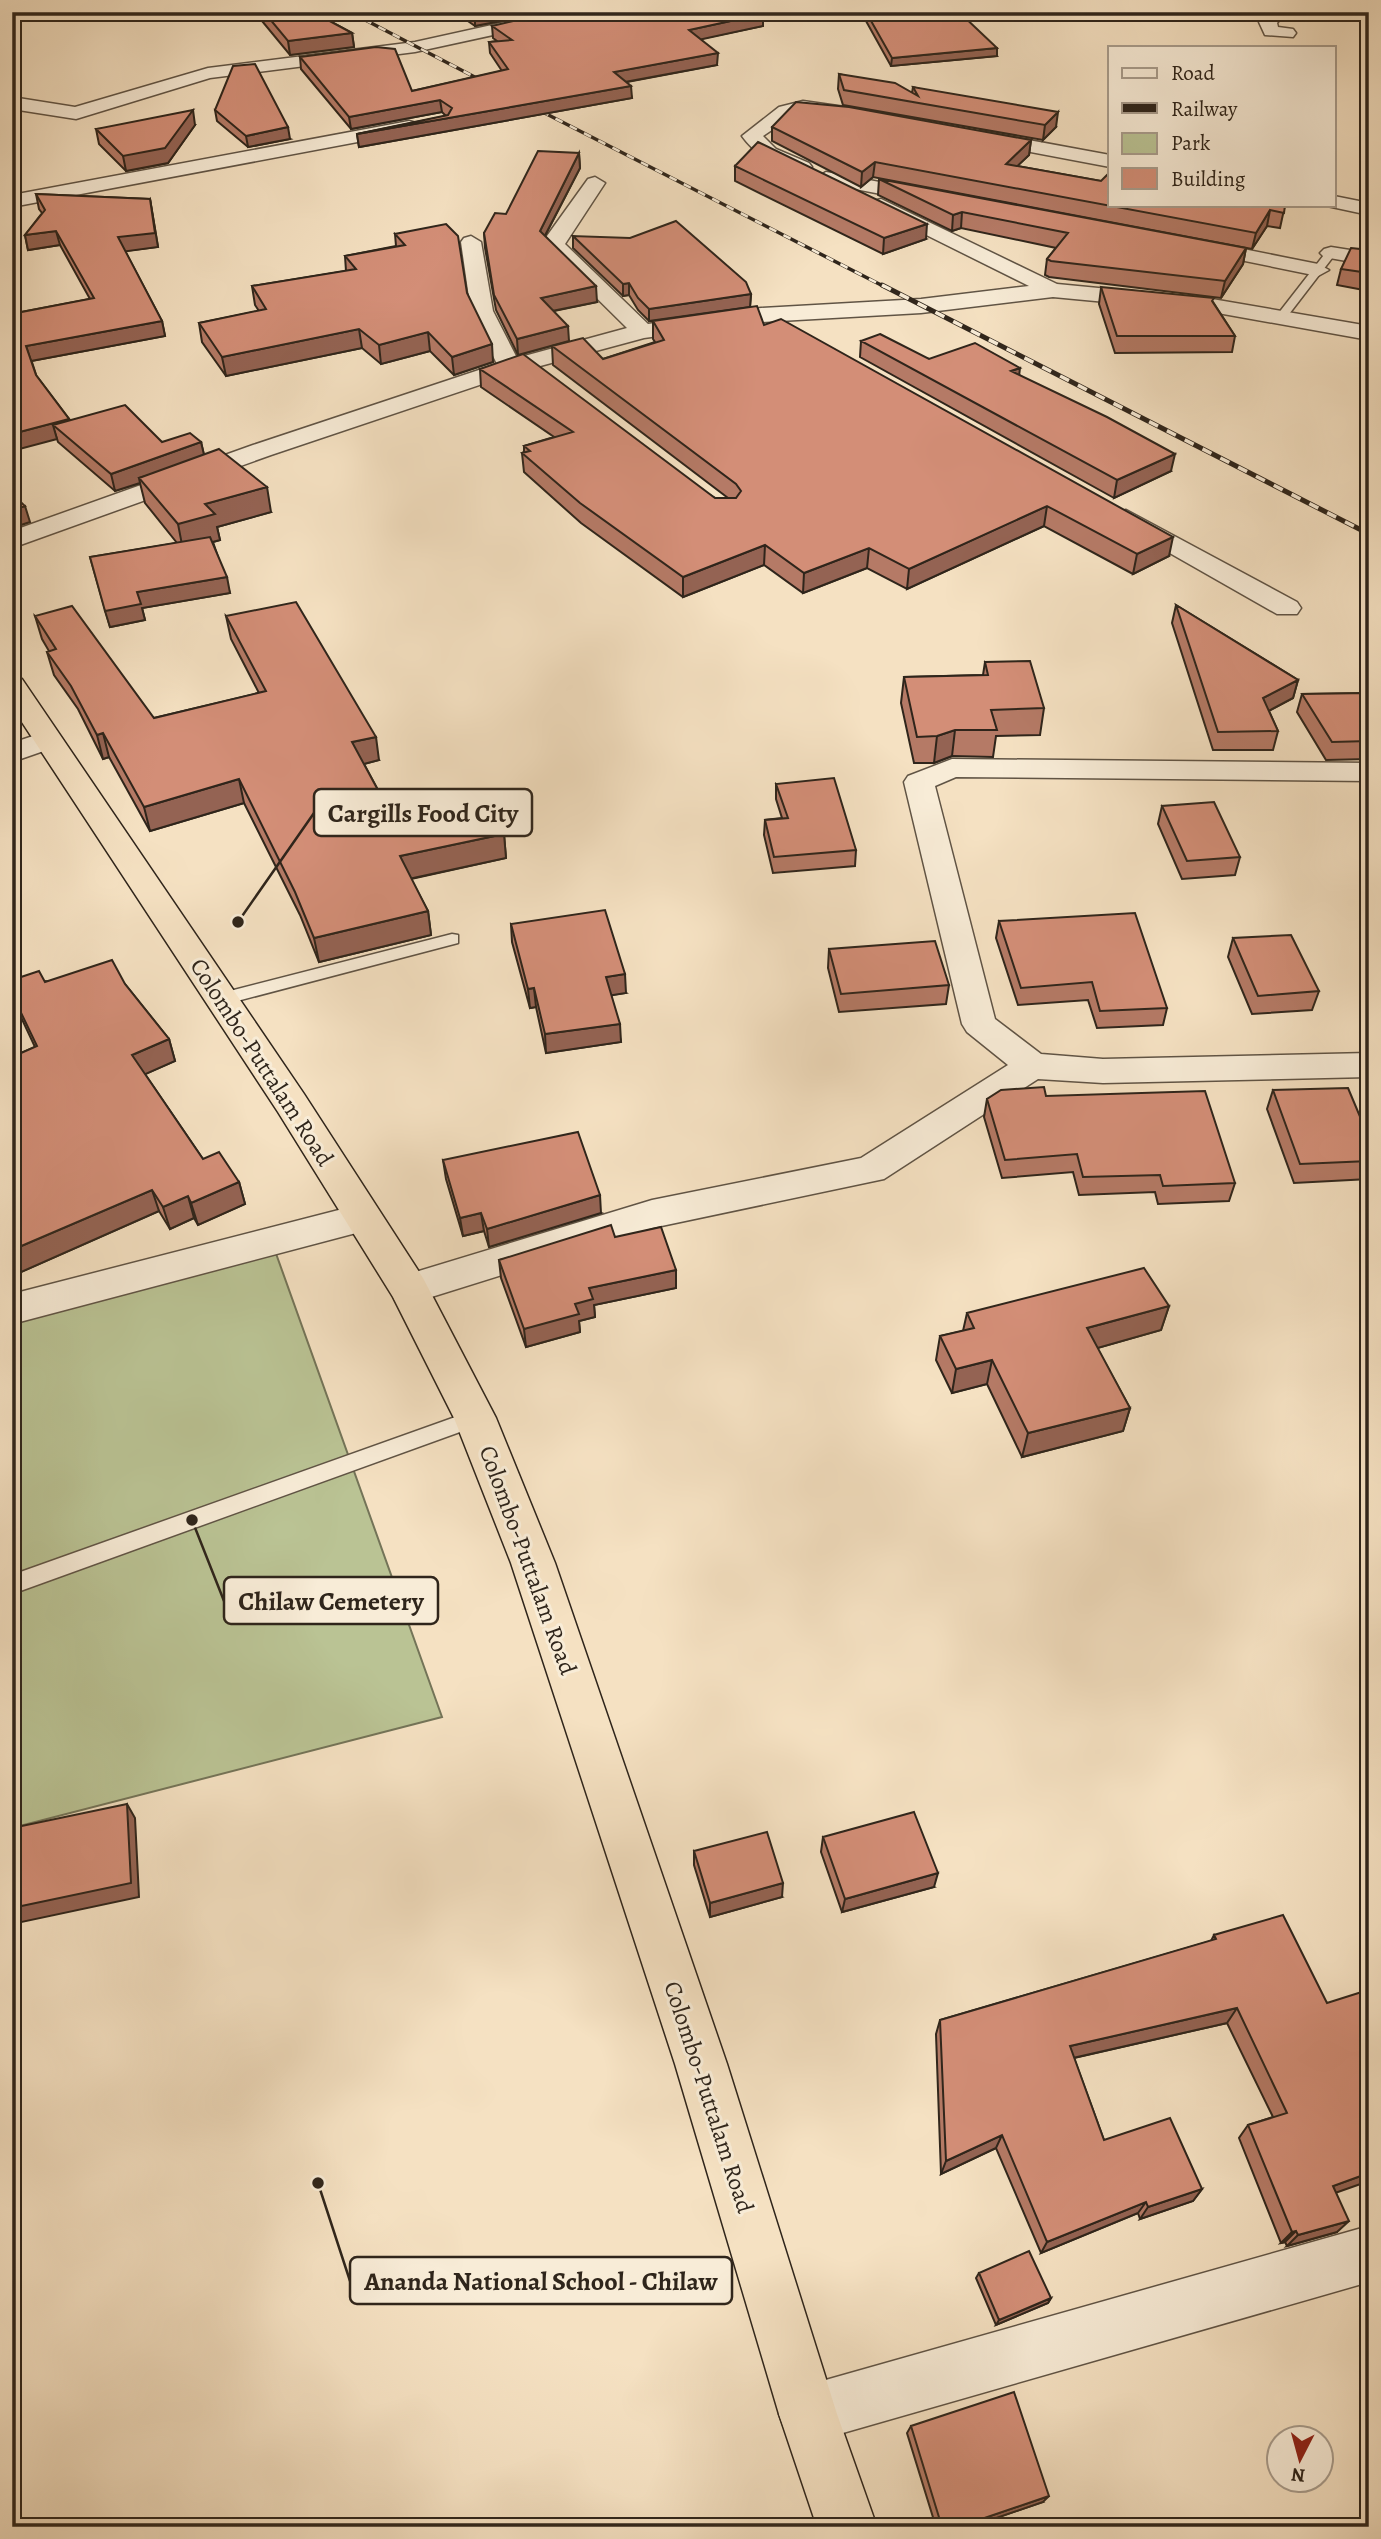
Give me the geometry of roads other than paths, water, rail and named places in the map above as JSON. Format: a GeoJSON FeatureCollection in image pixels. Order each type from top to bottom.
{"type":"FeatureCollection","features":[{"type":"Feature","properties":{"kind":"highway","name":"Colombo-Puttalam Road"},"geometry":{"type":"LineString","coordinates":[[12,685],[30,746],[222,999],[409,1289],[475,1418],[533,1563],[701,2064],[808,2414],[847,2527]]}},
{"type":"Feature","properties":{"kind":"street"},"geometry":{"type":"LineString","coordinates":[[12,103],[76,113],[208,73],[415,47],[576,12]]}},
{"type":"Feature","properties":{"kind":"street"},"geometry":{"type":"LineString","coordinates":[[1278,12],[1268,22],[1271,31],[1287,33]]}},
{"type":"Feature","properties":{"kind":"street"},"geometry":{"type":"LineString","coordinates":[[870,117],[792,106],[780,111],[752,136],[769,153],[826,178],[1053,290]]}},
{"type":"Feature","properties":{"kind":"street"},"geometry":{"type":"LineString","coordinates":[[12,201],[428,124]]}},
{"type":"Feature","properties":{"kind":"street"},"geometry":{"type":"LineString","coordinates":[[963,134],[1108,161]]}},
{"type":"Feature","properties":{"kind":"street"},"geometry":{"type":"LineString","coordinates":[[826,178],[934,198]]}},
{"type":"Feature","properties":{"kind":"street"},"geometry":{"type":"LineString","coordinates":[[595,183],[556,236],[554,245],[643,331]]}},
{"type":"Feature","properties":{"kind":"street"},"geometry":{"type":"LineString","coordinates":[[1336,202],[1369,209]]}},
{"type":"Feature","properties":{"kind":"street"},"geometry":{"type":"LineString","coordinates":[[471,242],[482,310],[519,364],[550,378]]}},
{"type":"Feature","properties":{"kind":"street"},"geometry":{"type":"LineString","coordinates":[[1177,242],[1325,262],[1369,259]]}},
{"type":"Feature","properties":{"kind":"street"},"geometry":{"type":"LineString","coordinates":[[12,540],[262,450],[519,364],[643,331],[761,315],[921,306],[1053,290],[1134,294],[1282,316],[1369,333]]}},
{"type":"Feature","properties":{"kind":"street"},"geometry":{"type":"LineString","coordinates":[[761,315],[796,335]]}},
{"type":"Feature","properties":{"kind":"street"},"geometry":{"type":"LineString","coordinates":[[1107,508],[1287,608]]}},
{"type":"Feature","properties":{"kind":"street"},"geometry":{"type":"LineString","coordinates":[[1369,772],[951,768],[919,782],[979,1024],[1032,1066],[1103,1071],[1369,1065]]}},
{"type":"Feature","properties":{"kind":"street"},"geometry":{"type":"LineString","coordinates":[[409,1289],[652,1214],[871,1169],[1032,1066]]}},
{"type":"Feature","properties":{"kind":"street"},"geometry":{"type":"LineString","coordinates":[[12,1309],[362,1217]]}},
{"type":"Feature","properties":{"kind":"street"},"geometry":{"type":"LineString","coordinates":[[808,2414],[1369,2254]]}},
{"type":"Feature","properties":{"kind":"lane"},"geometry":{"type":"LineString","coordinates":[[1282,316],[1325,262]]}},
{"type":"Feature","properties":{"kind":"lane"},"geometry":{"type":"LineString","coordinates":[[222,999],[452,939]]}},
{"type":"Feature","properties":{"kind":"lane"},"geometry":{"type":"LineString","coordinates":[[12,1585],[475,1418]]}},
{"type":"Feature","properties":{"kind":"railway"},"geometry":{"type":"LineString","coordinates":[[350,12],[490,85]]}},
{"type":"Feature","properties":{"kind":"railway"},"geometry":{"type":"LineString","coordinates":[[527,104],[885,287]]}},
{"type":"Feature","properties":{"kind":"railway"},"geometry":{"type":"LineString","coordinates":[[882,285],[1369,534]]}},
{"type":"Feature","properties":{"kind":"place","name":"Cargills Food City"},"geometry":{"type":"Point","coordinates":[238,922]}},
{"type":"Feature","properties":{"kind":"place","name":"Chilaw Cemetery"},"geometry":{"type":"Point","coordinates":[192,1520]}},
{"type":"Feature","properties":{"kind":"place","name":"Ananda National School - Chilaw"},"geometry":{"type":"Point","coordinates":[318,2183]}}]}
